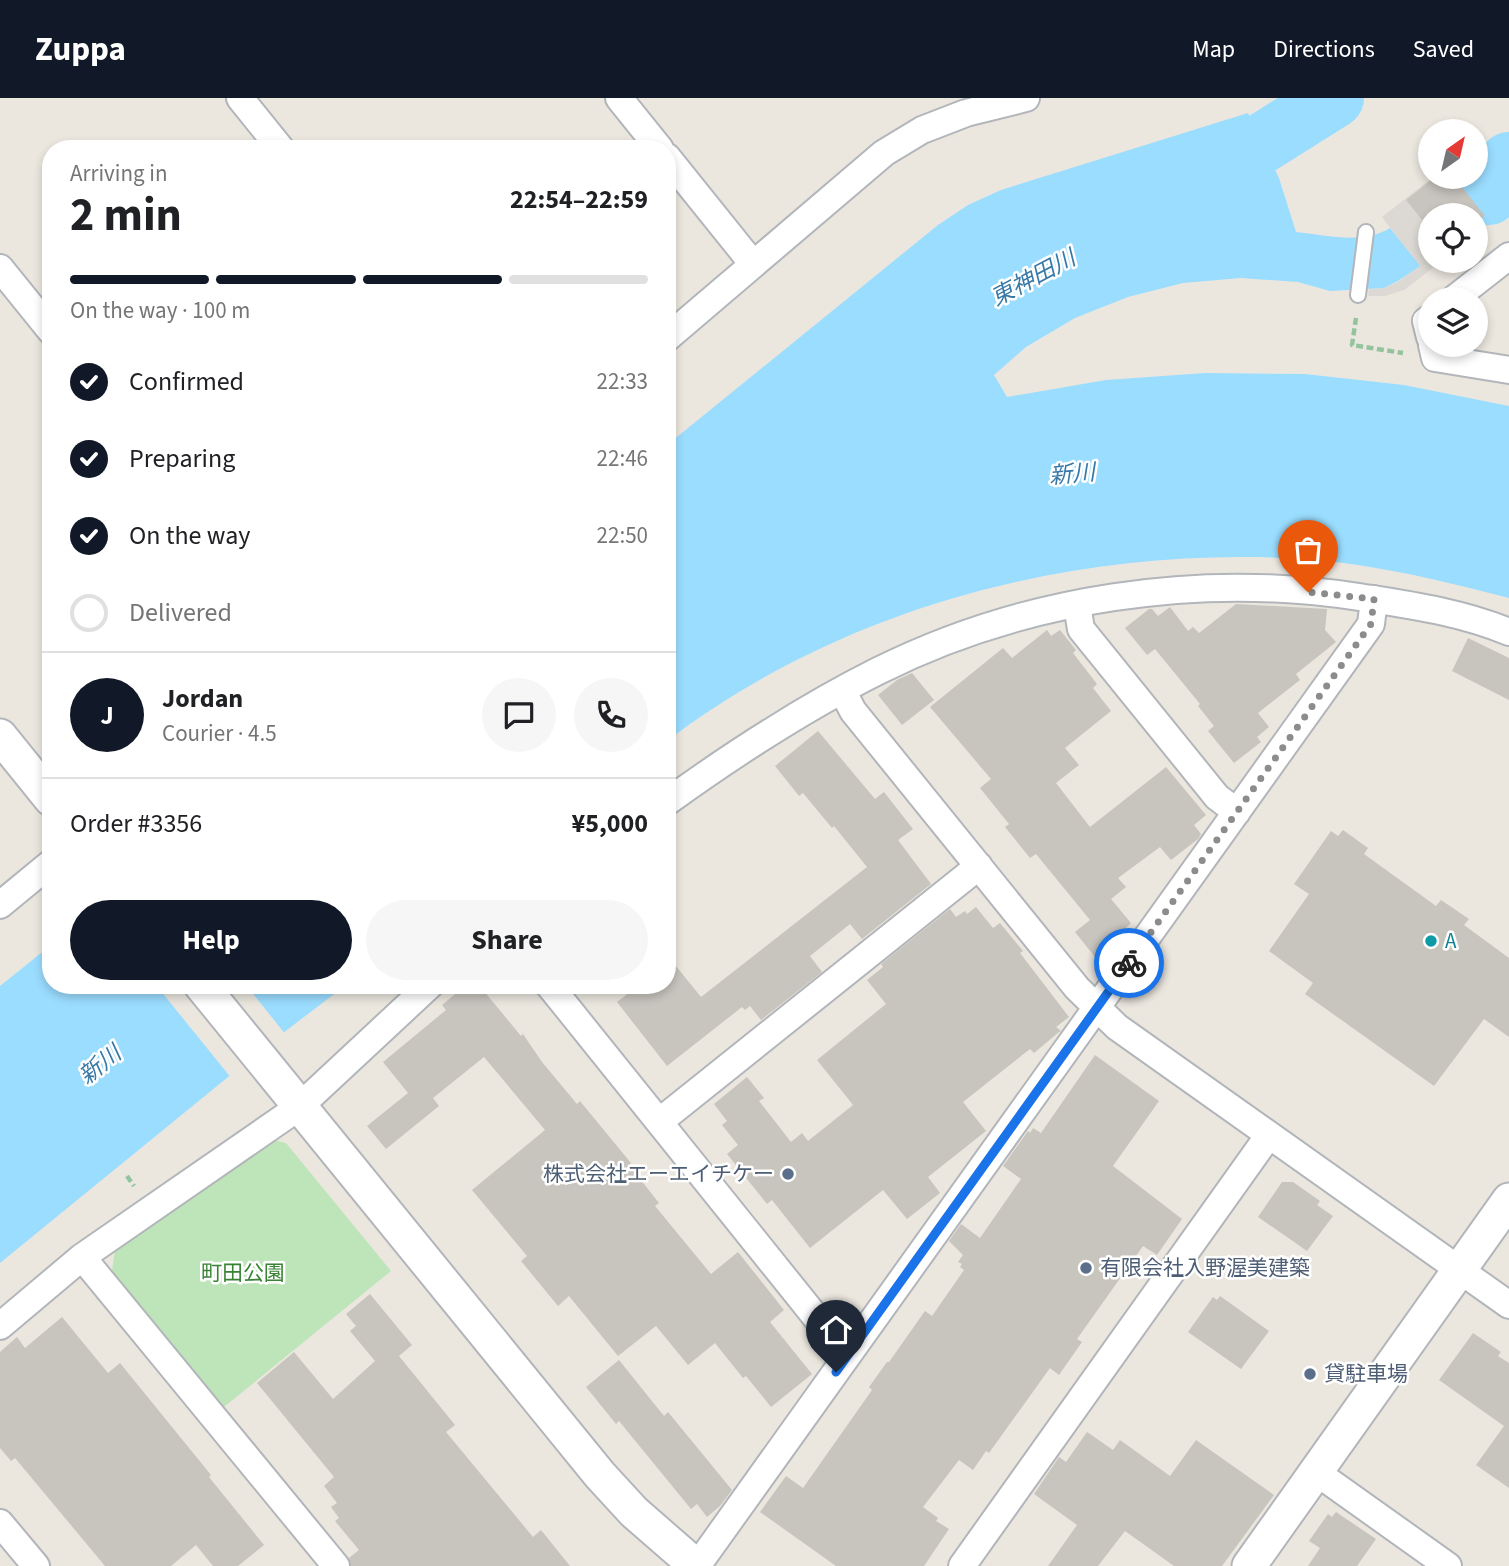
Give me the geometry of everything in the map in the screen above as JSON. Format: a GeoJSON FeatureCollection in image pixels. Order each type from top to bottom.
{"type":"FeatureCollection","features":[{"type":"Feature","properties":{"kind":"street"},"geometry":{"type":"LineString","coordinates":[[240,98],[274,140]]}},
{"type":"Feature","properties":{"kind":"street"},"geometry":{"type":"LineString","coordinates":[[619,98],[653,140]]}},
{"type":"Feature","properties":{"kind":"street"},"geometry":{"type":"LineString","coordinates":[[676,330],[848,182],[893,147],[922,130],[965,113],[1019,99]]}},
{"type":"Feature","properties":{"kind":"street"},"geometry":{"type":"LineString","coordinates":[[676,168],[753,264]]}},
{"type":"Feature","properties":{"kind":"street"},"geometry":{"type":"LineString","coordinates":[[1469,287],[1509,256]]}},
{"type":"Feature","properties":{"kind":"street"},"geometry":{"type":"LineString","coordinates":[[0,268],[42,320]]}},
{"type":"Feature","properties":{"kind":"street"},"geometry":{"type":"LineString","coordinates":[[1435,357],[1509,370]]}},
{"type":"Feature","properties":{"kind":"street"},"geometry":{"type":"LineString","coordinates":[[676,796],[781,724],[892,665],[970,633],[1077,605],[1145,594],[1226,588],[1322,592],[1428,608],[1466,617],[1509,632]]}},
{"type":"Feature","properties":{"kind":"street"},"geometry":{"type":"LineString","coordinates":[[208,994],[600,1475],[634,1512],[697,1566],[1371,624],[1374,599]]}},
{"type":"Feature","properties":{"kind":"street"},"geometry":{"type":"LineString","coordinates":[[1077,605],[1081,629],[1217,797],[1237,812]]}},
{"type":"Feature","properties":{"kind":"street"},"geometry":{"type":"LineString","coordinates":[[842,690],[853,711],[1077,988],[1117,1027],[1509,1305]]}},
{"type":"Feature","properties":{"kind":"street"},"geometry":{"type":"LineString","coordinates":[[0,736],[42,788]]}},
{"type":"Feature","properties":{"kind":"street"},"geometry":{"type":"LineString","coordinates":[[659,1122],[979,866]]}},
{"type":"Feature","properties":{"kind":"street"},"geometry":{"type":"LineString","coordinates":[[0,905],[42,870]]}},
{"type":"Feature","properties":{"kind":"street"},"geometry":{"type":"LineString","coordinates":[[0,1326],[82,1257],[299,1107],[420,994]]}},
{"type":"Feature","properties":{"kind":"street"},"geometry":{"type":"LineString","coordinates":[[556,994],[831,1336],[851,1350]]}},
{"type":"Feature","properties":{"kind":"street"},"geometry":{"type":"LineString","coordinates":[[962,1566],[1269,1135]]}},
{"type":"Feature","properties":{"kind":"street"},"geometry":{"type":"LineString","coordinates":[[1249,1566],[1509,1200]]}},
{"type":"Feature","properties":{"kind":"street"},"geometry":{"type":"LineString","coordinates":[[82,1257],[336,1566]]}},
{"type":"Feature","properties":{"kind":"street"},"geometry":{"type":"LineString","coordinates":[[1316,1472],[1448,1566]]}},
{"type":"Feature","properties":{"kind":"street"},"geometry":{"type":"LineString","coordinates":[[0,1522],[36,1566]]}},
{"type":"Feature","properties":{"kind":"lane"},"geometry":{"type":"LineString","coordinates":[[1358,295],[1366,232]]}},
{"type":"Feature","properties":{"kind":"path"},"geometry":{"type":"LineString","coordinates":[[1358,295],[1352,345],[1376,349]]}},
{"type":"Feature","properties":{"kind":"shaded area"},"geometry":{"type":"Polygon","coordinates":[[[1418,189],[1481,189],[1494,205],[1503,198],[1509,208],[1488,225],[1488,203],[1418,203],[1418,265],[1382,217],[1418,189]]]}},
{"type":"Feature","properties":{"kind":"shaded area"},"geometry":{"type":"Polygon","coordinates":[[[1418,267],[1418,273],[1426,273],[1404,290],[1385,296],[1368,296],[1369,289],[1384,288],[1398,282],[1418,267]]]}},
{"type":"Feature","properties":{"kind":"green space","name":"町田公園"},"geometry":{"type":"Polygon","coordinates":[[[274,1140],[286,1143],[391,1271],[224,1407],[112,1271],[115,1250],[274,1140]]]}},
{"type":"Feature","properties":{"kind":"water","name":"新川"},"geometry":{"type":"Polygon","coordinates":[[[1248,113],[1279,178],[1296,232],[1356,238],[1390,228],[1418,263],[1418,267],[1384,288],[1330,291],[1298,282],[1241,278],[1183,283],[1128,297],[1075,318],[1026,347],[994,375],[1007,397],[1106,380],[1205,373],[1305,374],[1404,385],[1509,406],[1509,598],[1370,567],[1285,558],[1203,558],[1121,564],[1040,577],[960,596],[882,622],[807,655],[735,695],[676,735],[676,438],[938,225],[968,205],[1001,190],[1248,113]]]}},
{"type":"Feature","properties":{"kind":"water","name":"新川"},"geometry":{"type":"Polygon","coordinates":[[[42,952],[42,994],[334,994],[266,1046],[0,1263],[0,986],[42,952]]]}},
{"type":"Feature","properties":{"kind":"pier"},"geometry":{"type":"Polygon","coordinates":[[[163,994],[253,994],[286,1035],[232,1079],[163,994]]]}},
{"type":"Feature","properties":{"kind":"building"},"geometry":{"type":"Polygon","coordinates":[[[1420,189],[1464,189],[1475,203],[1418,203],[1418,215],[1406,200],[1420,189]]]}},
{"type":"Feature","properties":{"kind":"building"},"geometry":{"type":"Polygon","coordinates":[[[1236,604],[1327,609],[1325,630],[1336,642],[1296,674],[1300,680],[1258,713],[1269,727],[1257,737],[1261,742],[1234,763],[1208,731],[1214,726],[1198,706],[1200,704],[1155,649],[1147,655],[1125,628],[1149,609],[1158,616],[1170,607],[1188,631],[1193,627],[1199,633],[1236,604]]]}},
{"type":"Feature","properties":{"kind":"building"},"geometry":{"type":"Polygon","coordinates":[[[1047,630],[1051,636],[1060,630],[1076,650],[1073,653],[1097,684],[1093,688],[1111,711],[1065,748],[1079,765],[1056,783],[1090,827],[1166,767],[1206,815],[1194,825],[1201,834],[1198,839],[1171,860],[1160,847],[1118,878],[1126,887],[1111,899],[1131,923],[1126,928],[1129,932],[1119,940],[1122,944],[1099,962],[1075,932],[1090,920],[1036,854],[1030,858],[1005,827],[1009,824],[980,788],[991,779],[930,707],[1003,648],[1012,658],[1047,630]]]}},
{"type":"Feature","properties":{"kind":"building"},"geometry":{"type":"Polygon","coordinates":[[[1468,638],[1509,658],[1509,700],[1452,671],[1468,638]]]}},
{"type":"Feature","properties":{"kind":"building"},"geometry":{"type":"Polygon","coordinates":[[[912,673],[934,700],[902,725],[878,695],[897,680],[912,673]]]}},
{"type":"Feature","properties":{"kind":"building"},"geometry":{"type":"Polygon","coordinates":[[[818,731],[875,799],[884,792],[913,829],[898,840],[931,884],[862,939],[850,924],[810,956],[822,972],[761,1020],[750,1006],[745,1010],[742,1007],[667,1066],[617,1002],[627,994],[676,994],[676,966],[701,997],[867,867],[834,826],[832,828],[803,793],[799,796],[775,766],[818,731]]]}},
{"type":"Feature","properties":{"kind":"building"},"geometry":{"type":"Polygon","coordinates":[[[1343,830],[1368,848],[1364,854],[1436,906],[1441,900],[1469,919],[1464,925],[1509,958],[1509,1037],[1484,1019],[1434,1086],[1305,994],[1313,983],[1269,951],[1309,894],[1294,884],[1331,831],[1338,836],[1343,830]]]}},
{"type":"Feature","properties":{"kind":"building"},"geometry":{"type":"Polygon","coordinates":[[[976,907],[993,928],[1000,923],[1069,1017],[1056,1027],[1061,1031],[1034,1053],[1030,1049],[963,1102],[986,1131],[928,1177],[940,1193],[907,1219],[883,1190],[810,1248],[772,1200],[767,1204],[727,1154],[738,1145],[722,1125],[727,1121],[714,1104],[747,1077],[764,1098],[759,1101],[791,1142],[802,1133],[808,1141],[853,1105],[817,1060],[886,1004],[867,980],[883,967],[881,964],[950,909],[956,917],[965,911],[967,914],[976,907]]]}},
{"type":"Feature","properties":{"kind":"building"},"geometry":{"type":"Polygon","coordinates":[[[455,994],[486,994],[521,1036],[523,1034],[577,1104],[580,1101],[631,1163],[629,1165],[659,1203],[655,1206],[711,1274],[738,1252],[784,1310],[770,1322],[812,1374],[771,1407],[715,1343],[688,1365],[656,1326],[618,1356],[569,1296],[558,1306],[521,1261],[527,1256],[472,1190],[545,1130],[484,1057],[433,1098],[439,1106],[386,1149],[367,1126],[408,1093],[383,1062],[446,1010],[442,1005],[455,994]]]}},
{"type":"Feature","properties":{"kind":"building"},"geometry":{"type":"Polygon","coordinates":[[[1095,1055],[1159,1101],[1113,1166],[1182,1219],[1157,1255],[1143,1246],[1077,1339],[1082,1342],[1059,1375],[1050,1368],[989,1453],[986,1451],[973,1470],[959,1460],[923,1507],[938,1518],[936,1521],[949,1529],[924,1566],[836,1566],[760,1512],[786,1476],[803,1488],[872,1390],[869,1387],[925,1311],[932,1316],[964,1270],[958,1262],[963,1255],[949,1241],[961,1224],[980,1238],[1021,1179],[1003,1166],[1028,1131],[1030,1133],[1033,1128],[1041,1133],[1095,1055]]]}},
{"type":"Feature","properties":{"kind":"building"},"geometry":{"type":"Polygon","coordinates":[[[1282,1182],[1293,1182],[1320,1201],[1317,1205],[1333,1216],[1307,1251],[1258,1217],[1282,1182]]]}},
{"type":"Feature","properties":{"kind":"building"},"geometry":{"type":"Polygon","coordinates":[[[370,1294],[412,1345],[399,1356],[455,1425],[446,1432],[533,1537],[541,1530],[570,1566],[351,1566],[349,1558],[359,1550],[335,1521],[339,1518],[331,1507],[337,1503],[324,1486],[334,1477],[257,1383],[294,1352],[333,1399],[375,1361],[350,1331],[356,1326],[346,1314],[370,1294]]]}},
{"type":"Feature","properties":{"kind":"building"},"geometry":{"type":"Polygon","coordinates":[[[1220,1296],[1269,1331],[1241,1369],[1188,1332],[1213,1297],[1217,1300],[1220,1296]]]}},
{"type":"Feature","properties":{"kind":"building"},"geometry":{"type":"Polygon","coordinates":[[[62,1317],[108,1373],[120,1363],[264,1545],[238,1566],[213,1566],[196,1545],[171,1566],[105,1566],[15,1458],[11,1461],[0,1448],[0,1352],[17,1337],[25,1348],[62,1317]]]}},
{"type":"Feature","properties":{"kind":"building"},"geometry":{"type":"Polygon","coordinates":[[[1473,1333],[1501,1352],[1498,1356],[1509,1363],[1509,1488],[1476,1465],[1504,1426],[1439,1380],[1473,1333]]]}},
{"type":"Feature","properties":{"kind":"building"},"geometry":{"type":"Polygon","coordinates":[[[619,1360],[664,1416],[668,1412],[732,1490],[707,1517],[697,1504],[691,1509],[619,1421],[616,1424],[586,1387],[619,1360]]]}},
{"type":"Feature","properties":{"kind":"building"},"geometry":{"type":"Polygon","coordinates":[[[1087,1432],[1113,1450],[1120,1440],[1170,1476],[1196,1440],[1274,1495],[1222,1566],[1174,1566],[1125,1531],[1098,1566],[1048,1566],[1077,1525],[1034,1494],[1059,1457],[1066,1462],[1087,1432]]]}},
{"type":"Feature","properties":{"kind":"building"},"geometry":{"type":"Polygon","coordinates":[[[1336,1512],[1376,1539],[1357,1566],[1308,1566],[1320,1548],[1309,1541],[1328,1514],[1332,1517],[1336,1512]]]}},
{"type":"Feature","properties":{"kind":"waterway","name":"東神田川"},"geometry":{"type":"LineString","coordinates":[[1194,186],[1334,98]]}},
{"type":"Feature","properties":{"kind":"waterway"},"geometry":{"type":"LineString","coordinates":[[1489,195],[1501,184],[1509,162]]}},
{"type":"Feature","properties":{"kind":"way so far"},"geometry":{"type":"LineString","coordinates":[[1129,963],[1371,624],[1374,599],[1308,592]]}},
{"type":"Feature","properties":{"kind":"place","name":"A"},"geometry":{"type":"Point","coordinates":[1431,941]}},
{"type":"Feature","properties":{"kind":"place","name":"株式会社エーエイチケー"},"geometry":{"type":"Point","coordinates":[788,1174]}},
{"type":"Feature","properties":{"kind":"place","name":"有限会社入野渥美建築"},"geometry":{"type":"Point","coordinates":[1086,1268]}},
{"type":"Feature","properties":{"kind":"place","name":"貸駐車場"},"geometry":{"type":"Point","coordinates":[1310,1374]}},
{"type":"Feature","properties":{"kind":"route"},"geometry":{"type":"LineString","coordinates":[[836,1372],[1129,963]]}}]}
